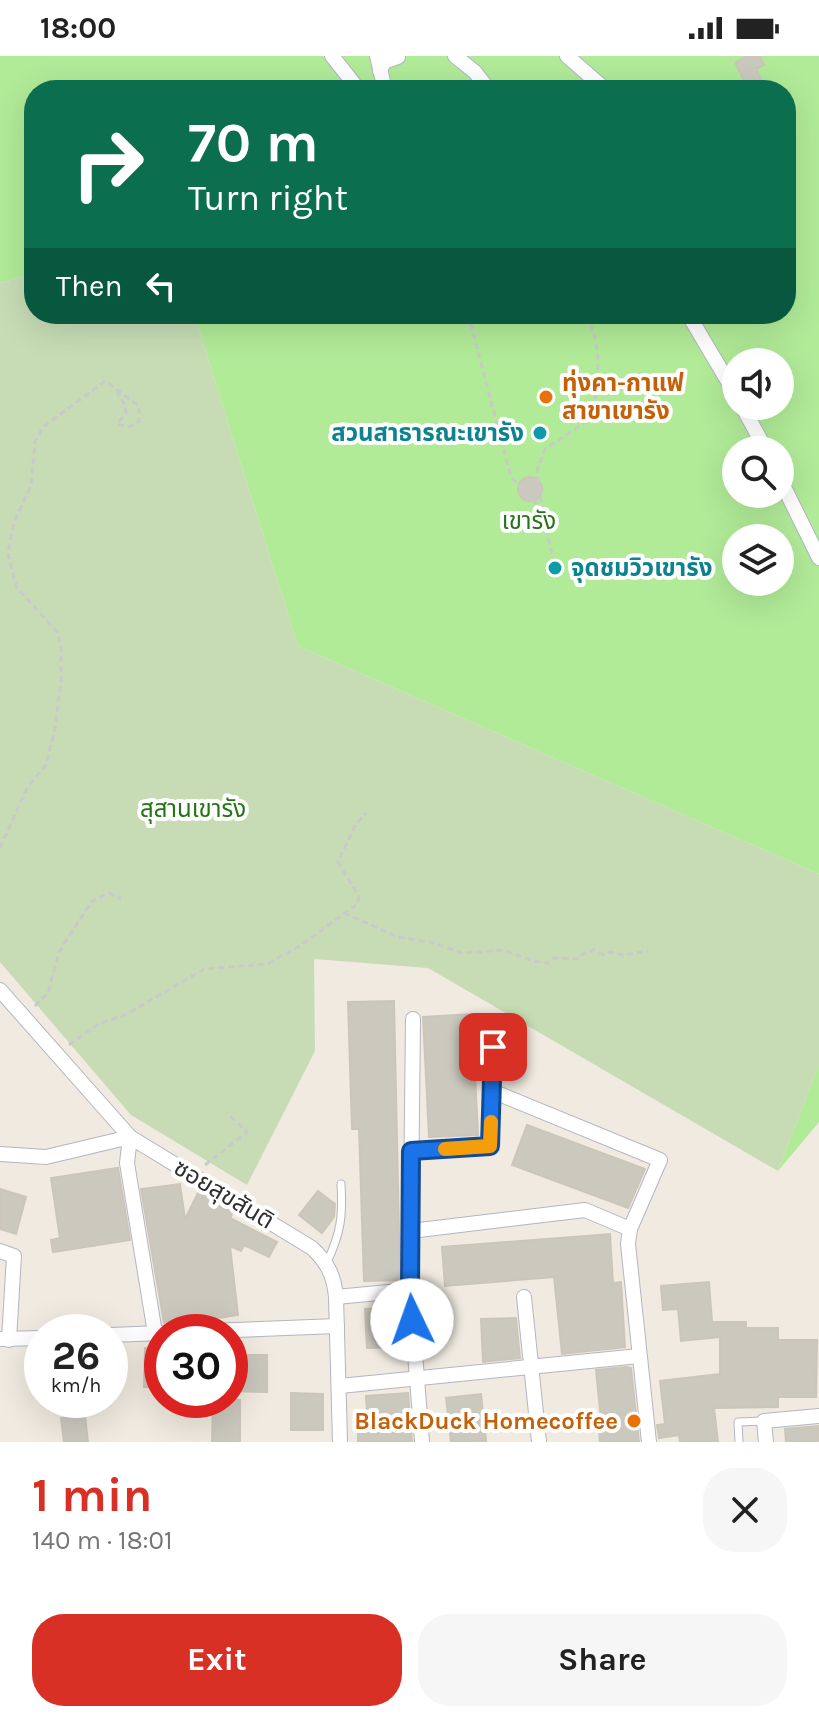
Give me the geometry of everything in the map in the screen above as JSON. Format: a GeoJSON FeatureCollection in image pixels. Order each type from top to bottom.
{"type":"FeatureCollection","features":[{"type":"Feature","properties":{"kind":"street"},"geometry":{"type":"LineString","coordinates":[[332,56],[351,80]]}},
{"type":"Feature","properties":{"kind":"street"},"geometry":{"type":"LineString","coordinates":[[455,56],[481,80]]}},
{"type":"Feature","properties":{"kind":"street"},"geometry":{"type":"LineString","coordinates":[[567,56],[595,80]]}},
{"type":"Feature","properties":{"kind":"street"},"geometry":{"type":"LineString","coordinates":[[378,63],[401,57]]}},
{"type":"Feature","properties":{"kind":"street"},"geometry":{"type":"LineString","coordinates":[[694,324],[722,371]]}},
{"type":"Feature","properties":{"kind":"street"},"geometry":{"type":"LineString","coordinates":[[794,507],[819,558]]}},
{"type":"Feature","properties":{"kind":"street","name":"ซอยสุขสันติ"},"geometry":{"type":"LineString","coordinates":[[0,990],[130,1137],[312,1248],[327,1262]]}},
{"type":"Feature","properties":{"kind":"street"},"geometry":{"type":"LineString","coordinates":[[413,1019],[410,1290],[422,1442]]}},
{"type":"Feature","properties":{"kind":"street"},"geometry":{"type":"LineString","coordinates":[[411,1151],[490,1146],[493,1047]]}},
{"type":"Feature","properties":{"kind":"street"},"geometry":{"type":"LineString","coordinates":[[492,1091],[660,1160],[630,1229],[628,1244],[649,1442]]}},
{"type":"Feature","properties":{"kind":"street"},"geometry":{"type":"LineString","coordinates":[[0,1154],[46,1157],[130,1137],[127,1163],[155,1314]]}},
{"type":"Feature","properties":{"kind":"street"},"geometry":{"type":"LineString","coordinates":[[411,1231],[585,1210],[630,1229]]}},
{"type":"Feature","properties":{"kind":"street"},"geometry":{"type":"LineString","coordinates":[[0,1251],[14,1256],[4,1339],[24,1338]]}},
{"type":"Feature","properties":{"kind":"street"},"geometry":{"type":"LineString","coordinates":[[327,1262],[336,1297],[340,1442]]}},
{"type":"Feature","properties":{"kind":"street"},"geometry":{"type":"LineString","coordinates":[[336,1297],[410,1290]]}},
{"type":"Feature","properties":{"kind":"street"},"geometry":{"type":"LineString","coordinates":[[524,1297],[539,1442]]}},
{"type":"Feature","properties":{"kind":"street"},"geometry":{"type":"LineString","coordinates":[[248,1329],[337,1326]]}},
{"type":"Feature","properties":{"kind":"street"},"geometry":{"type":"LineString","coordinates":[[340,1386],[639,1356]]}},
{"type":"Feature","properties":{"kind":"street"},"geometry":{"type":"LineString","coordinates":[[766,1442],[764,1421],[819,1416]]}},
{"type":"Feature","properties":{"kind":"lane"},"geometry":{"type":"LineString","coordinates":[[327,1262],[343,1217],[341,1184]]}},
{"type":"Feature","properties":{"kind":"lane"},"geometry":{"type":"LineString","coordinates":[[739,1442],[738,1422],[764,1421]]}},
{"type":"Feature","properties":{"kind":"path"},"geometry":{"type":"LineString","coordinates":[[471,324],[511,477],[542,509]]}},
{"type":"Feature","properties":{"kind":"path"},"geometry":{"type":"LineString","coordinates":[[555,568],[537,471],[545,449],[592,418],[599,376],[599,346],[590,324]]}},
{"type":"Feature","properties":{"kind":"path"},"geometry":{"type":"LineString","coordinates":[[0,848],[28,786],[46,765],[61,681],[58,633],[17,588],[8,553],[14,522],[31,485],[35,442],[43,427],[105,381],[139,406],[139,421],[132,427],[124,428],[117,423],[126,414],[125,405],[117,392]]}},
{"type":"Feature","properties":{"kind":"path"},"geometry":{"type":"LineString","coordinates":[[57,1055],[85,1032],[142,1006],[204,969],[267,964],[300,946],[357,904],[359,896],[338,862],[356,824],[366,813]]}},
{"type":"Feature","properties":{"kind":"path"},"geometry":{"type":"LineString","coordinates":[[24,1017],[48,993],[59,952],[91,902],[109,893],[121,899]]}},
{"type":"Feature","properties":{"kind":"path"},"geometry":{"type":"LineString","coordinates":[[344,913],[398,937],[435,943],[461,953],[503,950],[548,963],[554,958],[579,959],[594,950],[604,955],[610,952],[623,955],[648,951]]}},
{"type":"Feature","properties":{"kind":"path"},"geometry":{"type":"LineString","coordinates":[[192,1175],[247,1132],[227,1113]]}},
{"type":"Feature","properties":{"kind":"green space","name":"เขารัง"},"geometry":{"type":"Polygon","coordinates":[[[0,56],[819,56],[819,874],[298,646],[197,324],[796,324],[796,80],[24,80],[24,276],[0,283],[0,56]]]}},
{"type":"Feature","properties":{"kind":"green space","name":"สุสานเขารัง"},"geometry":{"type":"Polygon","coordinates":[[[24,276],[24,324],[197,324],[298,646],[819,874],[819,1064],[778,1171],[428,968],[314,959],[315,1051],[247,1185],[131,1115],[0,962],[0,283],[24,276]]]}},
{"type":"Feature","properties":{"kind":"green space"},"geometry":{"type":"Polygon","coordinates":[[[819,1064],[819,1122],[778,1171],[819,1064]]]}},
{"type":"Feature","properties":{"kind":"building"},"geometry":{"type":"Polygon","coordinates":[[[747,56],[760,56],[764,65],[756,69],[761,79],[744,80],[735,63],[747,56]]]}},
{"type":"Feature","properties":{"kind":"building"},"geometry":{"type":"Polygon","coordinates":[[[530,477],[538,481],[542,489],[538,497],[530,501],[522,497],[518,489],[522,481],[530,477]]]}},
{"type":"Feature","properties":{"kind":"building"},"geometry":{"type":"Polygon","coordinates":[[[394,1001],[400,1280],[364,1281],[359,1129],[352,1129],[348,1002],[394,1001]]]}},
{"type":"Feature","properties":{"kind":"building"},"geometry":{"type":"Polygon","coordinates":[[[472,1014],[478,1135],[429,1137],[423,1017],[472,1014]]]}},
{"type":"Feature","properties":{"kind":"building"},"geometry":{"type":"Polygon","coordinates":[[[527,1125],[645,1169],[628,1208],[512,1165],[527,1125]]]}},
{"type":"Feature","properties":{"kind":"building"},"geometry":{"type":"Polygon","coordinates":[[[118,1168],[130,1240],[53,1252],[51,1240],[60,1238],[51,1178],[118,1168]]]}},
{"type":"Feature","properties":{"kind":"building"},"geometry":{"type":"Polygon","coordinates":[[[180,1184],[185,1219],[199,1191],[233,1212],[230,1218],[277,1242],[269,1257],[244,1245],[241,1251],[230,1246],[238,1314],[162,1314],[141,1189],[180,1184]]]}},
{"type":"Feature","properties":{"kind":"building"},"geometry":{"type":"Polygon","coordinates":[[[0,1189],[26,1197],[16,1234],[0,1229],[0,1189]]]}},
{"type":"Feature","properties":{"kind":"building"},"geometry":{"type":"Polygon","coordinates":[[[318,1191],[335,1204],[334,1217],[322,1233],[299,1215],[318,1191]]]}},
{"type":"Feature","properties":{"kind":"building"},"geometry":{"type":"Polygon","coordinates":[[[610,1234],[613,1283],[621,1282],[625,1347],[562,1354],[554,1277],[445,1286],[442,1247],[610,1234]]]}},
{"type":"Feature","properties":{"kind":"building"},"geometry":{"type":"Polygon","coordinates":[[[709,1282],[712,1322],[746,1322],[746,1328],[778,1328],[778,1340],[817,1340],[816,1397],[778,1397],[778,1407],[714,1408],[718,1442],[680,1442],[679,1435],[659,1438],[657,1425],[665,1424],[660,1381],[720,1374],[720,1337],[681,1341],[678,1309],[663,1310],[661,1286],[709,1282]]]}},
{"type":"Feature","properties":{"kind":"building"},"geometry":{"type":"Polygon","coordinates":[[[401,1308],[404,1347],[367,1348],[365,1309],[401,1308]]]}},
{"type":"Feature","properties":{"kind":"building"},"geometry":{"type":"Polygon","coordinates":[[[516,1318],[520,1358],[483,1362],[481,1319],[516,1318]]]}},
{"type":"Feature","properties":{"kind":"building"},"geometry":{"type":"Polygon","coordinates":[[[248,1355],[267,1355],[267,1392],[248,1391],[248,1355]]]}},
{"type":"Feature","properties":{"kind":"building"},"geometry":{"type":"Polygon","coordinates":[[[631,1368],[639,1442],[600,1442],[599,1430],[602,1430],[596,1370],[631,1368]]]}},
{"type":"Feature","properties":{"kind":"building"},"geometry":{"type":"Polygon","coordinates":[[[291,1393],[323,1394],[323,1430],[291,1430],[291,1393]]]}},
{"type":"Feature","properties":{"kind":"building"},"geometry":{"type":"Polygon","coordinates":[[[408,1393],[412,1442],[358,1442],[358,1430],[368,1430],[366,1396],[408,1393]]]}},
{"type":"Feature","properties":{"kind":"building"},"geometry":{"type":"Polygon","coordinates":[[[481,1394],[486,1441],[451,1442],[446,1398],[481,1394]]]}},
{"type":"Feature","properties":{"kind":"building"},"geometry":{"type":"Polygon","coordinates":[[[61,1418],[85,1418],[88,1442],[64,1442],[61,1418]]]}},
{"type":"Feature","properties":{"kind":"building"},"geometry":{"type":"Polygon","coordinates":[[[213,1418],[240,1418],[240,1442],[212,1442],[213,1418]]]}},
{"type":"Feature","properties":{"kind":"building"},"geometry":{"type":"Polygon","coordinates":[[[819,1426],[819,1442],[786,1442],[785,1429],[819,1426]]]}},
{"type":"Feature","properties":{"kind":"slow traffic"},"geometry":{"type":"LineString","coordinates":[[445,1149],[490,1146],[491,1122]]}},
{"type":"Feature","properties":{"kind":"place","name":"ทุ่งคา-กาแฟ สาขาเขารัง"},"geometry":{"type":"Point","coordinates":[546,397]}},
{"type":"Feature","properties":{"kind":"place","name":"สวนสาธารณะเขารัง"},"geometry":{"type":"Point","coordinates":[540,433]}},
{"type":"Feature","properties":{"kind":"place","name":"จุดชมวิวเขารัง"},"geometry":{"type":"Point","coordinates":[555,568]}},
{"type":"Feature","properties":{"kind":"place","name":"BlackDuck Homecoffee"},"geometry":{"type":"Point","coordinates":[634,1421]}},
{"type":"Feature","properties":{"kind":"route"},"geometry":{"type":"LineString","coordinates":[[412,1320],[411,1151],[490,1146],[493,1047]]}}]}
